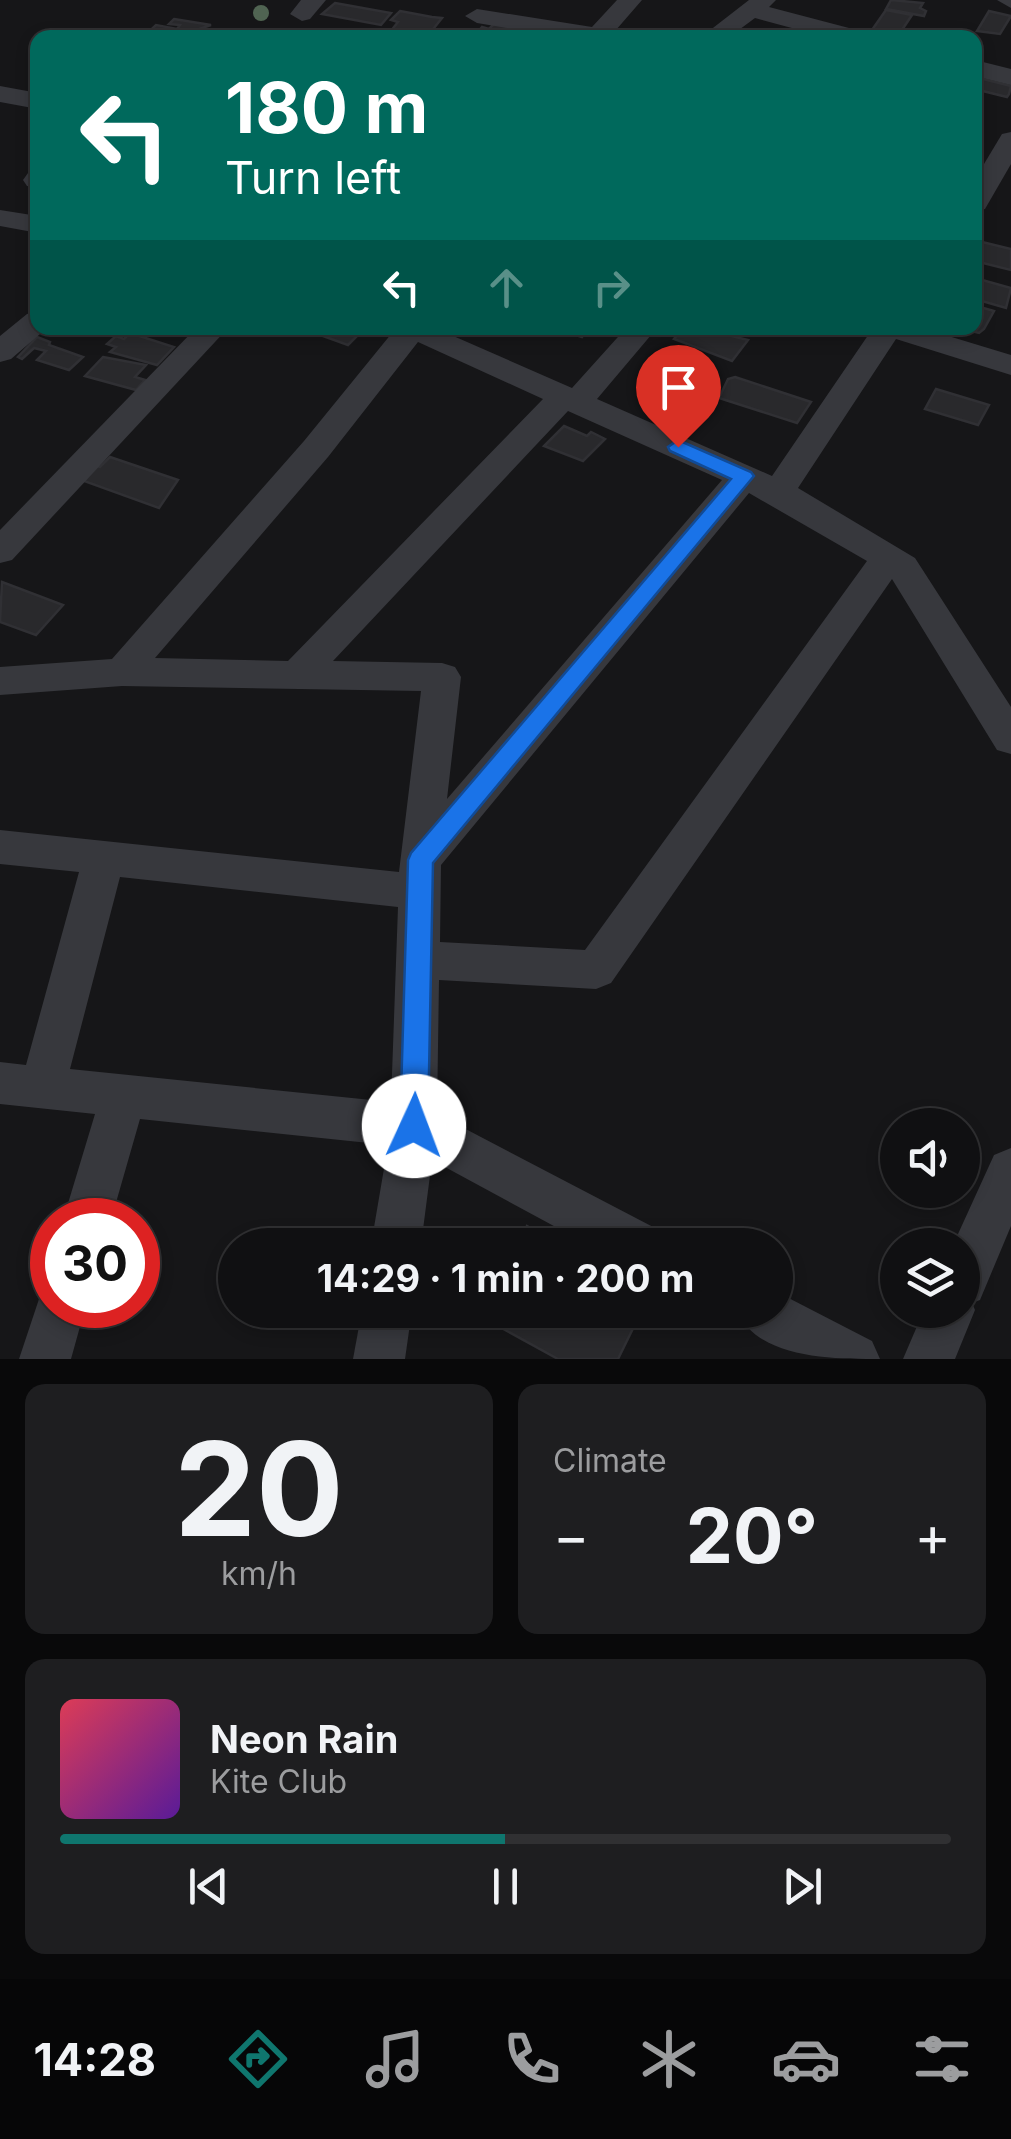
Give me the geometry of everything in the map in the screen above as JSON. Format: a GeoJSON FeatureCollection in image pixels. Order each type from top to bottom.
{"type":"FeatureCollection","features":[{"type":"Feature","properties":{"kind":"street"},"geometry":{"type":"LineString","coordinates":[[603,30],[630,0]]}},
{"type":"Feature","properties":{"kind":"street"},"geometry":{"type":"LineString","coordinates":[[723,30],[758,5],[835,30]]}},
{"type":"Feature","properties":{"kind":"street"},"geometry":{"type":"LineString","coordinates":[[467,30],[484,8],[574,30]]}},
{"type":"Feature","properties":{"kind":"street"},"geometry":{"type":"LineString","coordinates":[[982,70],[1011,77]]}},
{"type":"Feature","properties":{"kind":"street"},"geometry":{"type":"LineString","coordinates":[[0,94],[30,100]]}},
{"type":"Feature","properties":{"kind":"street"},"geometry":{"type":"LineString","coordinates":[[982,140],[1009,143],[982,191]]}},
{"type":"Feature","properties":{"kind":"street"},"geometry":{"type":"LineString","coordinates":[[0,218],[30,224]]}},
{"type":"Feature","properties":{"kind":"street"},"geometry":{"type":"LineString","coordinates":[[0,352],[30,327]]}},
{"type":"Feature","properties":{"kind":"street"},"geometry":{"type":"LineString","coordinates":[[2,546],[206,335]]}},
{"type":"Feature","properties":{"kind":"street"},"geometry":{"type":"LineString","coordinates":[[122,672],[316,449],[406,335]]}},
{"type":"Feature","properties":{"kind":"street"},"geometry":{"type":"LineString","coordinates":[[428,335],[761,484],[903,567],[1011,739]]}},
{"type":"Feature","properties":{"kind":"street"},"geometry":{"type":"LineString","coordinates":[[300,672],[635,335]]}},
{"type":"Feature","properties":{"kind":"street"},"geometry":{"type":"LineString","coordinates":[[420,876],[890,335]]}},
{"type":"Feature","properties":{"kind":"street"},"geometry":{"type":"LineString","coordinates":[[918,335],[1011,365]]}},
{"type":"Feature","properties":{"kind":"street"},"geometry":{"type":"LineString","coordinates":[[420,960],[596,970],[888,558]]}},
{"type":"Feature","properties":{"kind":"street"},"geometry":{"type":"LineString","coordinates":[[0,681],[122,672],[442,677],[420,876],[414,1126],[399,1228]]}},
{"type":"Feature","properties":{"kind":"street"},"geometry":{"type":"LineString","coordinates":[[0,848],[104,858],[420,876]]}},
{"type":"Feature","properties":{"kind":"street"},"geometry":{"type":"LineString","coordinates":[[104,858],[21,1085],[414,1126],[606,1228]]}},
{"type":"Feature","properties":{"kind":"street"},"geometry":{"type":"LineString","coordinates":[[94,1198],[124,1096]]}},
{"type":"Feature","properties":{"kind":"street"},"geometry":{"type":"LineString","coordinates":[[980,1241],[1011,1171]]}},
{"type":"Feature","properties":{"kind":"street"},"geometry":{"type":"LineString","coordinates":[[793,1327],[854,1359]]}},
{"type":"Feature","properties":{"kind":"street"},"geometry":{"type":"LineString","coordinates":[[45,1359],[55,1328]]}},
{"type":"Feature","properties":{"kind":"street"},"geometry":{"type":"LineString","coordinates":[[380,1359],[384,1328]]}},
{"type":"Feature","properties":{"kind":"street"},"geometry":{"type":"LineString","coordinates":[[929,1359],[942,1328]]}},
{"type":"Feature","properties":{"kind":"building"},"geometry":{"type":"Polygon","coordinates":[[[891,0],[923,3],[920,8],[926,11],[924,16],[886,9],[891,0]]]}},
{"type":"Feature","properties":{"kind":"building"},"geometry":{"type":"Polygon","coordinates":[[[335,3],[391,13],[381,25],[322,14],[335,3]]]}},
{"type":"Feature","properties":{"kind":"building"},"geometry":{"type":"Polygon","coordinates":[[[886,10],[912,15],[902,30],[872,30],[886,10]]]}},
{"type":"Feature","properties":{"kind":"building"},"geometry":{"type":"Polygon","coordinates":[[[400,11],[442,18],[432,30],[392,30],[398,22],[391,20],[400,11]]]}},
{"type":"Feature","properties":{"kind":"building"},"geometry":{"type":"Polygon","coordinates":[[[989,11],[1011,16],[1000,34],[978,30],[989,11]]]}},
{"type":"Feature","properties":{"kind":"building"},"geometry":{"type":"Polygon","coordinates":[[[174,19],[211,25],[196,30],[151,30],[156,25],[177,29],[180,25],[169,24],[174,19]]]}},
{"type":"Feature","properties":{"kind":"building"},"geometry":{"type":"Polygon","coordinates":[[[494,24],[527,30],[480,30],[494,24]]]}},
{"type":"Feature","properties":{"kind":"building"},"geometry":{"type":"Polygon","coordinates":[[[982,79],[1011,86],[1007,97],[982,91],[982,79]]]}},
{"type":"Feature","properties":{"kind":"building"},"geometry":{"type":"Polygon","coordinates":[[[982,242],[1011,249],[1011,270],[982,263],[982,242]]]}},
{"type":"Feature","properties":{"kind":"building"},"geometry":{"type":"Polygon","coordinates":[[[982,280],[1011,288],[1006,308],[982,301],[982,280]]]}},
{"type":"Feature","properties":{"kind":"building"},"geometry":{"type":"Polygon","coordinates":[[[982,308],[994,311],[982,331],[982,308]]]}},
{"type":"Feature","properties":{"kind":"building"},"geometry":{"type":"Polygon","coordinates":[[[136,335],[174,347],[157,365],[110,352],[116,347],[107,344],[116,336],[124,339],[136,335]]]}},
{"type":"Feature","properties":{"kind":"building"},"geometry":{"type":"Polygon","coordinates":[[[324,335],[358,335],[348,345],[324,335]]]}},
{"type":"Feature","properties":{"kind":"building"},"geometry":{"type":"Polygon","coordinates":[[[677,335],[728,335],[748,340],[732,361],[674,339],[677,335]]]}},
{"type":"Feature","properties":{"kind":"building"},"geometry":{"type":"Polygon","coordinates":[[[37,337],[83,357],[69,370],[37,360],[46,351],[34,348],[22,359],[18,357],[37,337]]]}},
{"type":"Feature","properties":{"kind":"building"},"geometry":{"type":"Polygon","coordinates":[[[103,357],[146,365],[135,377],[145,380],[136,390],[85,376],[103,357]]]}},
{"type":"Feature","properties":{"kind":"building"},"geometry":{"type":"Polygon","coordinates":[[[735,377],[811,402],[797,423],[719,398],[728,379],[735,377]]]}},
{"type":"Feature","properties":{"kind":"building"},"geometry":{"type":"Polygon","coordinates":[[[936,389],[989,405],[978,425],[925,409],[936,389]]]}},
{"type":"Feature","properties":{"kind":"building"},"geometry":{"type":"Polygon","coordinates":[[[564,426],[605,439],[583,461],[544,446],[564,426]]]}},
{"type":"Feature","properties":{"kind":"building"},"geometry":{"type":"Polygon","coordinates":[[[110,457],[178,480],[159,508],[84,481],[95,466],[100,467],[110,457]]]}},
{"type":"Feature","properties":{"kind":"building"},"geometry":{"type":"Polygon","coordinates":[[[2,582],[63,605],[36,635],[0,622],[2,582]]]}},
{"type":"Feature","properties":{"kind":"building"},"geometry":{"type":"Polygon","coordinates":[[[502,1328],[633,1328],[618,1359],[558,1359],[502,1328]]]}},
{"type":"Feature","properties":{"kind":"route"},"geometry":{"type":"LineString","coordinates":[[414,1126],[420,860],[744,476],[678,447]]}}]}
